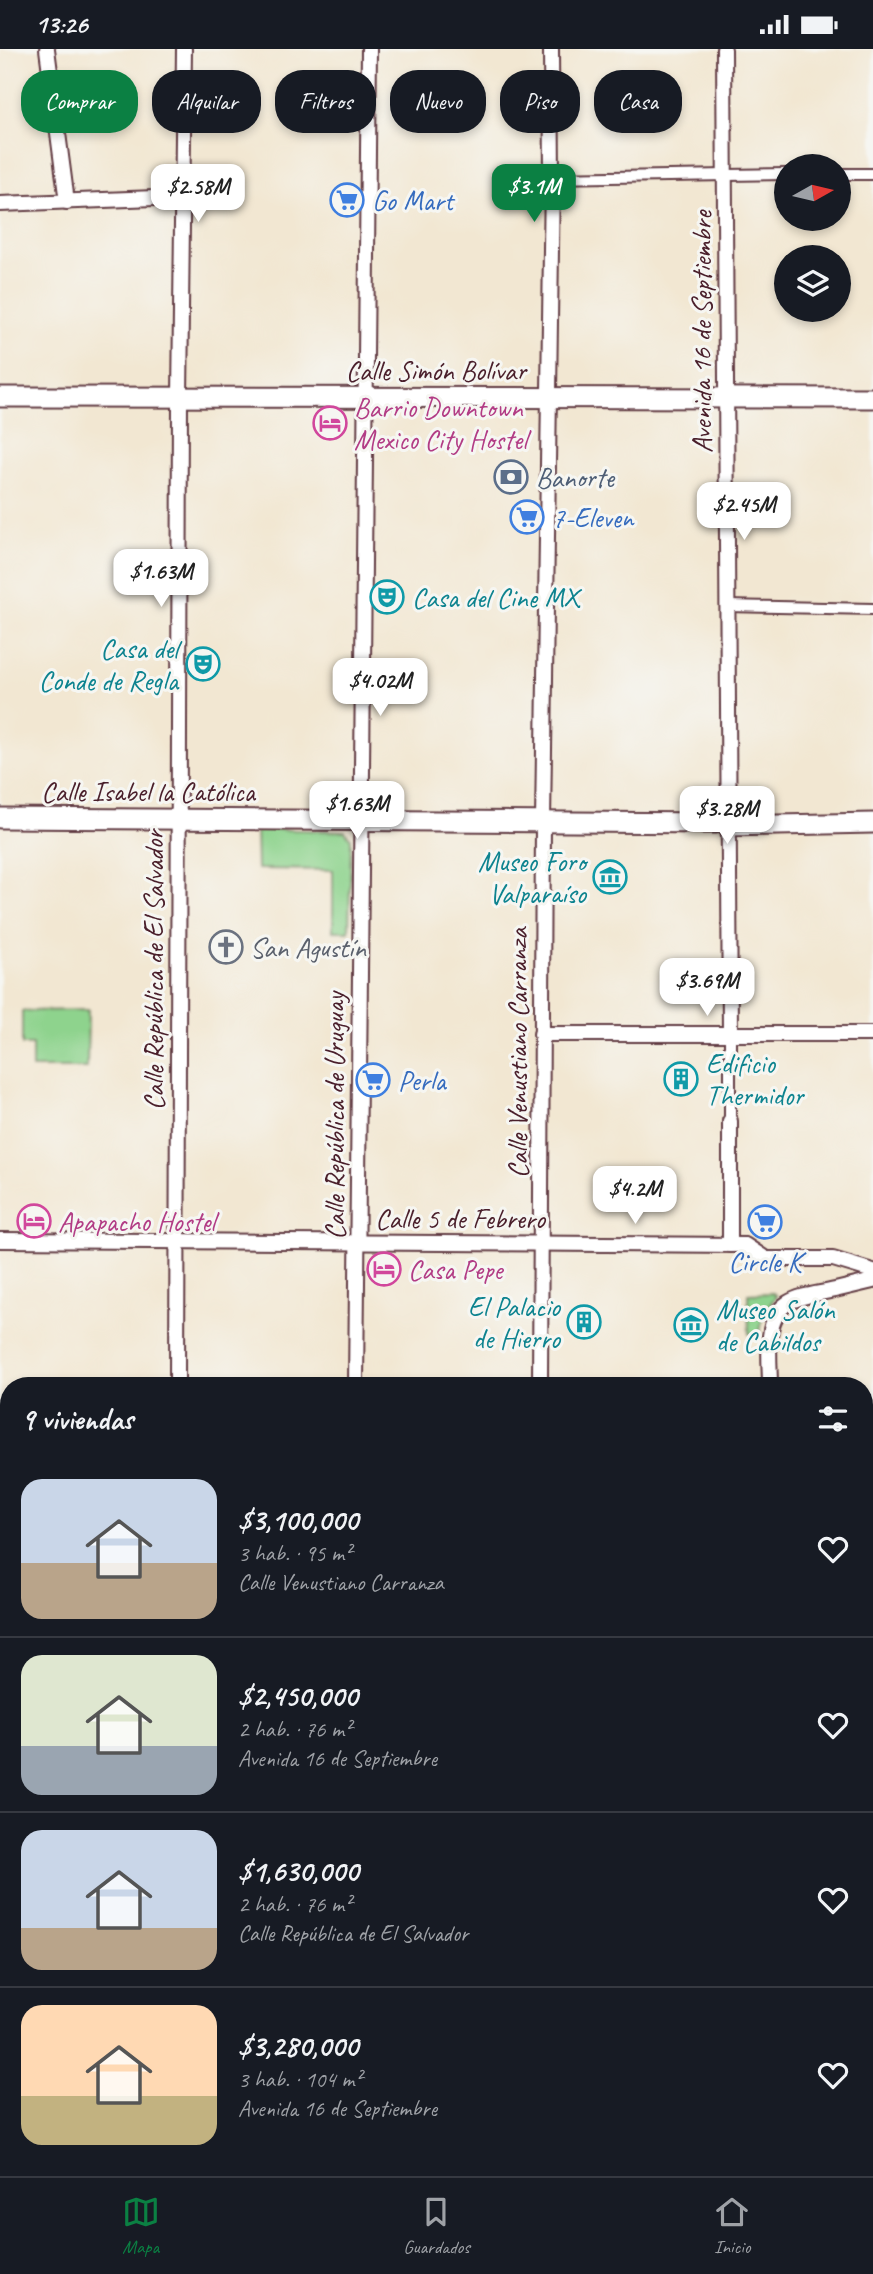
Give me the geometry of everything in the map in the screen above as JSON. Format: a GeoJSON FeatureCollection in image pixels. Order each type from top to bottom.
{"type":"FeatureCollection","features":[{"type":"Feature","properties":{"kind":"street"},"geometry":{"type":"LineString","coordinates":[[47,49],[67,202]]}},
{"type":"Feature","properties":{"kind":"street","name":"Calle República de El Salvador"},"geometry":{"type":"LineString","coordinates":[[177,1377],[181,197],[184,49]]}},
{"type":"Feature","properties":{"kind":"street","name":"Calle República de Uruguay"},"geometry":{"type":"LineString","coordinates":[[356,1377],[369,49]]}},
{"type":"Feature","properties":{"kind":"street","name":"Calle Venustiano Carranza"},"geometry":{"type":"LineString","coordinates":[[540,1377],[551,49]]}},
{"type":"Feature","properties":{"kind":"street","name":"Avenida 16 de Septiembre"},"geometry":{"type":"LineString","coordinates":[[724,49],[730,1245]]}},
{"type":"Feature","properties":{"kind":"street"},"geometry":{"type":"LineString","coordinates":[[552,178],[774,174]]}},
{"type":"Feature","properties":{"kind":"street"},"geometry":{"type":"LineString","coordinates":[[851,174],[873,174]]}},
{"type":"Feature","properties":{"kind":"street"},"geometry":{"type":"LineString","coordinates":[[0,204],[181,197]]}},
{"type":"Feature","properties":{"kind":"street","name":"Calle Simón Bolívar"},"geometry":{"type":"LineString","coordinates":[[0,397],[873,398]]}},
{"type":"Feature","properties":{"kind":"street"},"geometry":{"type":"LineString","coordinates":[[727,606],[873,609]]}},
{"type":"Feature","properties":{"kind":"street","name":"Calle Isabel la Católica"},"geometry":{"type":"LineString","coordinates":[[0,818],[873,823]]}},
{"type":"Feature","properties":{"kind":"street"},"geometry":{"type":"LineString","coordinates":[[541,1034],[873,1034]]}},
{"type":"Feature","properties":{"kind":"street","name":"Calle 5 de Febrero"},"geometry":{"type":"LineString","coordinates":[[0,1240],[745,1245],[766,1259],[833,1259],[873,1271]]}},
{"type":"Feature","properties":{"kind":"street"},"geometry":{"type":"LineString","coordinates":[[770,1377],[770,1336],[779,1311],[801,1295],[873,1280]]}},
{"type":"Feature","properties":{"kind":"green space"},"geometry":{"type":"Polygon","coordinates":[[[256,829],[345,831],[351,839],[349,931],[333,931],[333,870],[257,869],[256,829]]]}},
{"type":"Feature","properties":{"kind":"green space"},"geometry":{"type":"Polygon","coordinates":[[[88,1010],[87,1068],[32,1068],[32,1045],[22,1045],[22,1011],[88,1010]]]}},
{"type":"Feature","properties":{"kind":"green space"},"geometry":{"type":"Polygon","coordinates":[[[773,1293],[776,1296],[763,1315],[760,1333],[749,1334],[748,1294],[773,1293]]]}},
{"type":"Feature","properties":{"kind":"place","name":"Go Mart"},"geometry":{"type":"Point","coordinates":[347,200]}},
{"type":"Feature","properties":{"kind":"place","name":"Barrio Downtown Mexico City Hostel"},"geometry":{"type":"Point","coordinates":[330,423]}},
{"type":"Feature","properties":{"kind":"place","name":"Banorte"},"geometry":{"type":"Point","coordinates":[511,477]}},
{"type":"Feature","properties":{"kind":"place","name":"7-Eleven"},"geometry":{"type":"Point","coordinates":[527,517]}},
{"type":"Feature","properties":{"kind":"place","name":"Casa del Cine MX"},"geometry":{"type":"Point","coordinates":[387,597]}},
{"type":"Feature","properties":{"kind":"place","name":"Casa del Conde de Regla"},"geometry":{"type":"Point","coordinates":[203,664]}},
{"type":"Feature","properties":{"kind":"place","name":"Museo Foro Valparaíso"},"geometry":{"type":"Point","coordinates":[610,877]}},
{"type":"Feature","properties":{"kind":"place","name":"San Agustín"},"geometry":{"type":"Point","coordinates":[226,947]}},
{"type":"Feature","properties":{"kind":"place","name":"Edificio Thermidor"},"geometry":{"type":"Point","coordinates":[681,1079]}},
{"type":"Feature","properties":{"kind":"place","name":"Perla"},"geometry":{"type":"Point","coordinates":[373,1080]}},
{"type":"Feature","properties":{"kind":"place","name":"Apapacho Hostel"},"geometry":{"type":"Point","coordinates":[34,1221]}},
{"type":"Feature","properties":{"kind":"place","name":"Circle K"},"geometry":{"type":"Point","coordinates":[765,1222]}},
{"type":"Feature","properties":{"kind":"place","name":"Casa Pepe"},"geometry":{"type":"Point","coordinates":[384,1269]}},
{"type":"Feature","properties":{"kind":"place","name":"El Palacio de Hierro"},"geometry":{"type":"Point","coordinates":[584,1322]}},
{"type":"Feature","properties":{"kind":"place","name":"Museo Salón de Cabildos"},"geometry":{"type":"Point","coordinates":[691,1325]}}]}
